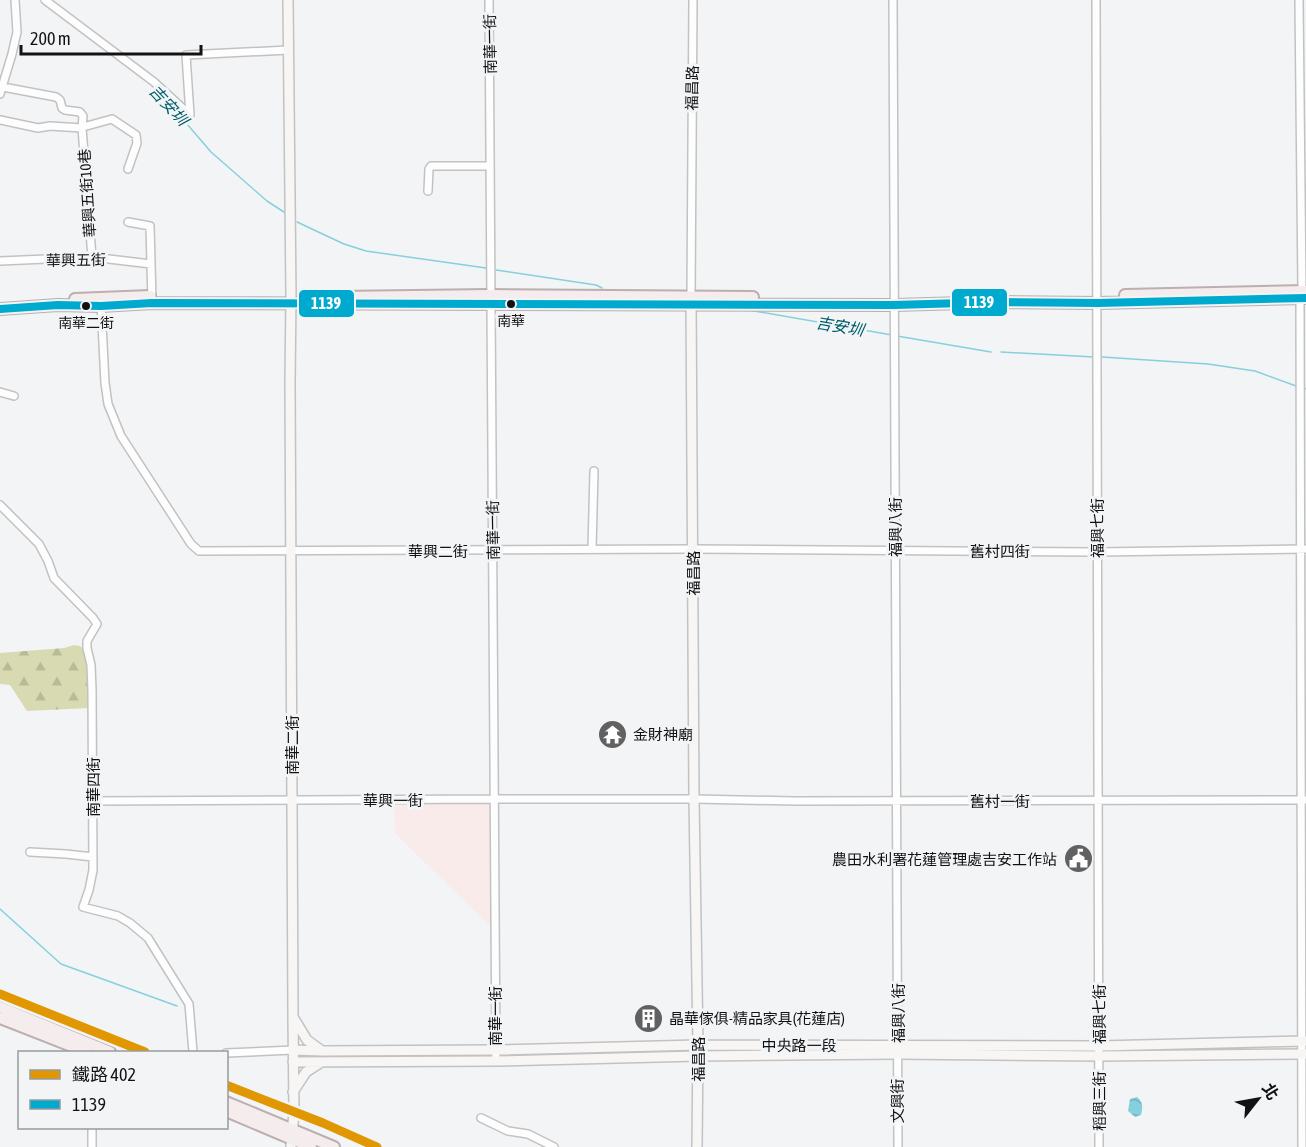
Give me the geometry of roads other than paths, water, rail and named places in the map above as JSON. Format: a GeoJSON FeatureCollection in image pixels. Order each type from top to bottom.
{"type":"FeatureCollection","features":[{"type":"Feature","properties":{"kind":"main road"},"geometry":{"type":"LineString","coordinates":[[0,309],[152,300],[998,302],[1304,294]]}},
{"type":"Feature","properties":{"kind":"main road"},"geometry":{"type":"LineString","coordinates":[[0,301],[101,302]]}},
{"type":"Feature","properties":{"kind":"main road"},"geometry":{"type":"LineString","coordinates":[[0,1006],[105,1051]]}},
{"type":"Feature","properties":{"kind":"main road"},"geometry":{"type":"LineString","coordinates":[[0,1018],[82,1051]]}},
{"type":"Feature","properties":{"kind":"main road"},"geometry":{"type":"LineString","coordinates":[[228,1103],[291,1138],[334,1147]]}},
{"type":"Feature","properties":{"kind":"main road"},"geometry":{"type":"LineString","coordinates":[[228,1112],[312,1147]]}},
{"type":"Feature","properties":{"kind":"street"},"geometry":{"type":"LineString","coordinates":[[15,0],[17,32],[1,90],[56,97],[65,110],[82,113],[82,128]]}},
{"type":"Feature","properties":{"kind":"street"},"geometry":{"type":"LineString","coordinates":[[45,0],[154,82],[190,115],[186,55],[289,50]]}},
{"type":"Feature","properties":{"kind":"street","name":"南華二街"},"geometry":{"type":"LineString","coordinates":[[288,0],[294,1112],[291,1138]]}},
{"type":"Feature","properties":{"kind":"street","name":"南華一街"},"geometry":{"type":"LineString","coordinates":[[489,0],[496,1061]]}},
{"type":"Feature","properties":{"kind":"street","name":"福昌路"},"geometry":{"type":"LineString","coordinates":[[693,0],[692,301],[697,1147]]}},
{"type":"Feature","properties":{"kind":"street","name":"福興八街"},"geometry":{"type":"LineString","coordinates":[[893,0],[898,1050]]}},
{"type":"Feature","properties":{"kind":"street","name":"福興七街"},"geometry":{"type":"LineString","coordinates":[[1096,0],[1099,1051]]}},
{"type":"Feature","properties":{"kind":"street"},"geometry":{"type":"LineString","coordinates":[[1299,0],[1304,294],[1300,414],[1304,549],[1302,1147]]}},
{"type":"Feature","properties":{"kind":"street"},"geometry":{"type":"LineString","coordinates":[[0,120],[38,128],[50,126],[82,128],[112,119],[136,135],[137,143],[128,169]]}},
{"type":"Feature","properties":{"kind":"street","name":"華興五街10巷"},"geometry":{"type":"LineString","coordinates":[[82,128],[92,257]]}},
{"type":"Feature","properties":{"kind":"street"},"geometry":{"type":"LineString","coordinates":[[428,191],[431,166],[490,166]]}},
{"type":"Feature","properties":{"kind":"street"},"geometry":{"type":"LineString","coordinates":[[128,222],[150,226],[152,300]]}},
{"type":"Feature","properties":{"kind":"street","name":"華興五街"},"geometry":{"type":"LineString","coordinates":[[0,261],[92,257],[151,264]]}},
{"type":"Feature","properties":{"kind":"street","name":"華興二街"},"geometry":{"type":"LineString","coordinates":[[101,302],[108,404],[121,436],[191,544],[200,551],[693,549]]}},
{"type":"Feature","properties":{"kind":"street"},"geometry":{"type":"LineString","coordinates":[[0,392],[14,396]]}},
{"type":"Feature","properties":{"kind":"street"},"geometry":{"type":"LineString","coordinates":[[592,549],[594,471]]}},
{"type":"Feature","properties":{"kind":"street","name":"南華四街"},"geometry":{"type":"LineString","coordinates":[[0,505],[39,544],[54,578],[93,618],[96,624],[87,641],[92,690],[93,870],[83,908],[118,916],[148,938],[189,1004],[193,1051]]}},
{"type":"Feature","properties":{"kind":"street","name":"舊村四街"},"geometry":{"type":"LineString","coordinates":[[693,549],[1097,552],[1304,549]]}},
{"type":"Feature","properties":{"kind":"street","name":"華興一街"},"geometry":{"type":"LineString","coordinates":[[93,801],[694,799]]}},
{"type":"Feature","properties":{"kind":"street","name":"舊村一街"},"geometry":{"type":"LineString","coordinates":[[694,799],[1303,800]]}},
{"type":"Feature","properties":{"kind":"street"},"geometry":{"type":"LineString","coordinates":[[30,852],[93,857]]}},
{"type":"Feature","properties":{"kind":"street"},"geometry":{"type":"LineString","coordinates":[[293,1017],[308,1040],[322,1051]]}},
{"type":"Feature","properties":{"kind":"street","name":"中央路一段"},"geometry":{"type":"LineString","coordinates":[[1099,1051],[1304,1041]]}},
{"type":"Feature","properties":{"kind":"street","name":"中央路一段"},"geometry":{"type":"LineString","coordinates":[[293,1050],[495,1050],[698,1045],[898,1050],[1304,1054]]}},
{"type":"Feature","properties":{"kind":"street"},"geometry":{"type":"LineString","coordinates":[[228,1053],[293,1050]]}},
{"type":"Feature","properties":{"kind":"street","name":"中央路一段"},"geometry":{"type":"LineString","coordinates":[[293,1062],[496,1061],[898,1050]]}},
{"type":"Feature","properties":{"kind":"street","name":"文興街"},"geometry":{"type":"LineString","coordinates":[[898,1050],[898,1147]]}},
{"type":"Feature","properties":{"kind":"street","name":"稻興三街"},"geometry":{"type":"LineString","coordinates":[[1099,1051],[1099,1147]]}},
{"type":"Feature","properties":{"kind":"street"},"geometry":{"type":"LineString","coordinates":[[293,1092],[306,1072],[320,1062]]}},
{"type":"Feature","properties":{"kind":"street"},"geometry":{"type":"LineString","coordinates":[[481,1118],[508,1131],[528,1134],[554,1147]]}},
{"type":"Feature","properties":{"kind":"street"},"geometry":{"type":"LineString","coordinates":[[92,1129],[92,1147]]}},
{"type":"Feature","properties":{"kind":"water"},"geometry":{"type":"Polygon","coordinates":[[[1137,1097],[1142,1110],[1141,1115],[1135,1117],[1128,1111],[1130,1099],[1137,1097]]]}},
{"type":"Feature","properties":{"kind":"waterway","name":"吉安圳"},"geometry":{"type":"LineString","coordinates":[[107,51],[157,89],[211,152],[267,201],[287,214]]}},
{"type":"Feature","properties":{"kind":"waterway","name":"吉安圳"},"geometry":{"type":"LineString","coordinates":[[297,222],[344,244],[366,251],[486,268]]}},
{"type":"Feature","properties":{"kind":"waterway","name":"吉安圳"},"geometry":{"type":"LineString","coordinates":[[496,270],[596,285],[602,288]]}},
{"type":"Feature","properties":{"kind":"waterway","name":"吉安圳"},"geometry":{"type":"LineString","coordinates":[[743,309],[892,335]]}},
{"type":"Feature","properties":{"kind":"waterway","name":"吉安圳"},"geometry":{"type":"LineString","coordinates":[[897,336],[991,352]]}},
{"type":"Feature","properties":{"kind":"waterway","name":"吉安圳"},"geometry":{"type":"LineString","coordinates":[[1001,352],[1094,357]]}},
{"type":"Feature","properties":{"kind":"waterway","name":"吉安圳"},"geometry":{"type":"LineString","coordinates":[[1102,357],[1208,364],[1255,371],[1296,386]]}},
{"type":"Feature","properties":{"kind":"waterway"},"geometry":{"type":"LineString","coordinates":[[0,909],[61,964],[177,1006]]}},
{"type":"Feature","properties":{"kind":"rail line","name":"402"},"geometry":{"type":"LineString","coordinates":[[0,994],[142,1051]]}},
{"type":"Feature","properties":{"kind":"rail line","name":"402"},"geometry":{"type":"LineString","coordinates":[[228,1086],[377,1147]]}},
{"type":"Feature","properties":{"kind":"place","name":"南華"},"geometry":{"type":"Point","coordinates":[511,304]}},
{"type":"Feature","properties":{"kind":"place","name":"南華二街"},"geometry":{"type":"Point","coordinates":[86,306]}},
{"type":"Feature","properties":{"kind":"place","name":"金財神廟"},"geometry":{"type":"Point","coordinates":[612,734]}},
{"type":"Feature","properties":{"kind":"place","name":"農田水利署花蓮管理處吉安工作站"},"geometry":{"type":"Point","coordinates":[1078,859]}},
{"type":"Feature","properties":{"kind":"place","name":"晶華傢俱-精品家具(花蓮店)"},"geometry":{"type":"Point","coordinates":[648,1018]}}]}
